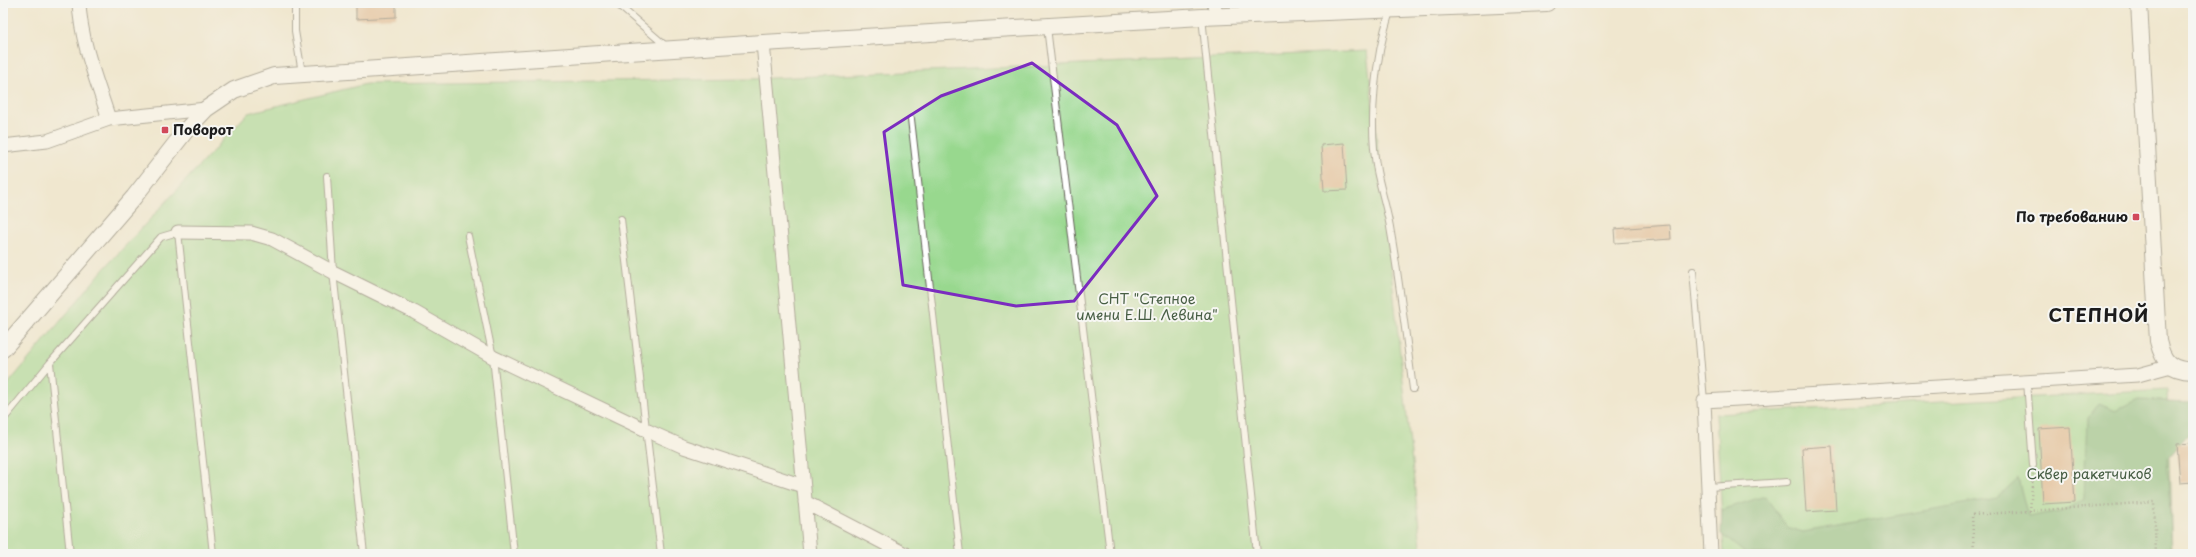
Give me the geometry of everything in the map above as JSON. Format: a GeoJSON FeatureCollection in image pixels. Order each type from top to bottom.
{"type":"FeatureCollection","features":[{"type":"Feature","properties":{"kind":"street"},"geometry":{"type":"LineString","coordinates":[[79,3],[80,20],[90,62],[109,119]]}},
{"type":"Feature","properties":{"kind":"street"},"geometry":{"type":"LineString","coordinates":[[3,349],[134,197],[187,129],[206,109],[234,90],[274,76],[670,49],[1046,26],[1211,12],[1390,11],[1548,3]]}},
{"type":"Feature","properties":{"kind":"street"},"geometry":{"type":"LineString","coordinates":[[2139,3],[2158,341],[2162,357],[2171,366],[2183,371],[2193,371]]}},
{"type":"Feature","properties":{"kind":"street"},"geometry":{"type":"LineString","coordinates":[[763,43],[802,447],[803,486],[810,554]]}},
{"type":"Feature","properties":{"kind":"street"},"geometry":{"type":"LineString","coordinates":[[3,146],[47,141],[109,119],[206,109]]}},
{"type":"Feature","properties":{"kind":"street"},"geometry":{"type":"LineString","coordinates":[[178,232],[250,234],[272,239],[333,272],[414,312],[493,357],[648,431],[684,447],[803,486]]}},
{"type":"Feature","properties":{"kind":"street"},"geometry":{"type":"LineString","coordinates":[[1711,554],[1704,402],[2138,375],[2171,366]]}},
{"type":"Feature","properties":{"kind":"street"},"geometry":{"type":"LineString","coordinates":[[805,502],[905,554]]}},
{"type":"Feature","properties":{"kind":"lane"},"geometry":{"type":"LineString","coordinates":[[295,3],[295,31],[302,74]]}},
{"type":"Feature","properties":{"kind":"lane"},"geometry":{"type":"LineString","coordinates":[[616,3],[670,49]]}},
{"type":"Feature","properties":{"kind":"lane"},"geometry":{"type":"LineString","coordinates":[[1390,11],[1382,35],[1375,95],[1374,134],[1377,170],[1391,232],[1413,390]]}},
{"type":"Feature","properties":{"kind":"lane"},"geometry":{"type":"LineString","coordinates":[[1211,12],[1257,554]]}},
{"type":"Feature","properties":{"kind":"lane"},"geometry":{"type":"LineString","coordinates":[[1046,26],[1110,554]]}},
{"type":"Feature","properties":{"kind":"lane"},"geometry":{"type":"LineString","coordinates":[[911,119],[960,554]]}},
{"type":"Feature","properties":{"kind":"lane"},"geometry":{"type":"LineString","coordinates":[[327,176],[333,272],[364,554]]}},
{"type":"Feature","properties":{"kind":"lane"},"geometry":{"type":"LineString","coordinates":[[621,219],[648,431],[661,554]]}},
{"type":"Feature","properties":{"kind":"lane"},"geometry":{"type":"LineString","coordinates":[[3,420],[50,363],[161,237],[178,232],[213,554]]}},
{"type":"Feature","properties":{"kind":"lane"},"geometry":{"type":"LineString","coordinates":[[468,236],[493,357],[514,554]]}},
{"type":"Feature","properties":{"kind":"lane"},"geometry":{"type":"LineString","coordinates":[[1693,271],[1704,402]]}},
{"type":"Feature","properties":{"kind":"lane"},"geometry":{"type":"LineString","coordinates":[[50,363],[70,554]]}},
{"type":"Feature","properties":{"kind":"lane"},"geometry":{"type":"LineString","coordinates":[[2027,382],[2033,465]]}},
{"type":"Feature","properties":{"kind":"lane"},"geometry":{"type":"LineString","coordinates":[[1708,487],[1788,482]]}},
{"type":"Feature","properties":{"kind":"path"},"geometry":{"type":"LineString","coordinates":[[2030,511],[2033,465]]}},
{"type":"Feature","properties":{"kind":"path"},"geometry":{"type":"LineString","coordinates":[[1974,554],[1972,515],[2154,502],[2156,554]]}},
{"type":"Feature","properties":{"kind":"highlighted area"},"geometry":{"type":"Polygon","coordinates":[[[1032,63],[1117,125],[1157,196],[1074,301],[1016,306],[903,285],[884,132],[941,96],[1032,63]]]}},
{"type":"Feature","properties":{"kind":"green space","name":"СНТ \"Степное имени Е.Ш. Левина\""},"geometry":{"type":"Polygon","coordinates":[[[1367,51],[1422,554],[3,554],[3,390],[103,270],[248,113],[366,84],[751,79],[1367,51]]]}},
{"type":"Feature","properties":{"kind":"green space","name":"Сквер ракетчиков"},"geometry":{"type":"Polygon","coordinates":[[[2167,390],[2172,554],[1724,554],[1716,414],[2167,390]]]}},
{"type":"Feature","properties":{"kind":"green space"},"geometry":{"type":"Polygon","coordinates":[[[2138,400],[2193,402],[2193,429],[2167,458],[2172,554],[1746,554],[1721,534],[1722,510],[1765,496],[1787,527],[1803,532],[1997,498],[2018,478],[2028,517],[2070,509],[2084,499],[2087,418],[2099,404],[2116,411],[2138,400]]]}},
{"type":"Feature","properties":{"kind":"building"},"geometry":{"type":"Polygon","coordinates":[[[356,3],[396,3],[396,17],[356,19],[356,3]]]}},
{"type":"Feature","properties":{"kind":"building"},"geometry":{"type":"Polygon","coordinates":[[[1344,143],[1347,190],[1324,191],[1321,145],[1344,143]]]}},
{"type":"Feature","properties":{"kind":"building"},"geometry":{"type":"Polygon","coordinates":[[[1670,225],[1671,239],[1615,243],[1614,229],[1670,225]]]}},
{"type":"Feature","properties":{"kind":"building"},"geometry":{"type":"Polygon","coordinates":[[[2070,427],[2075,502],[2043,504],[2039,429],[2070,427]]]}},
{"type":"Feature","properties":{"kind":"building"},"geometry":{"type":"Polygon","coordinates":[[[2193,443],[2193,482],[2180,483],[2177,444],[2193,443]]]}},
{"type":"Feature","properties":{"kind":"building"},"geometry":{"type":"Polygon","coordinates":[[[1832,446],[1836,510],[1806,512],[1802,448],[1832,446]]]}},
{"type":"Feature","properties":{"kind":"place","name":"Поворот"},"geometry":{"type":"Point","coordinates":[165,130]}},
{"type":"Feature","properties":{"kind":"place","name":"По требованию"},"geometry":{"type":"Point","coordinates":[2136,217]}},
{"type":"Feature","properties":{"kind":"district","name":"СТЕПНОЙ"},"geometry":{"type":"Point","coordinates":[2099,316]}}]}
